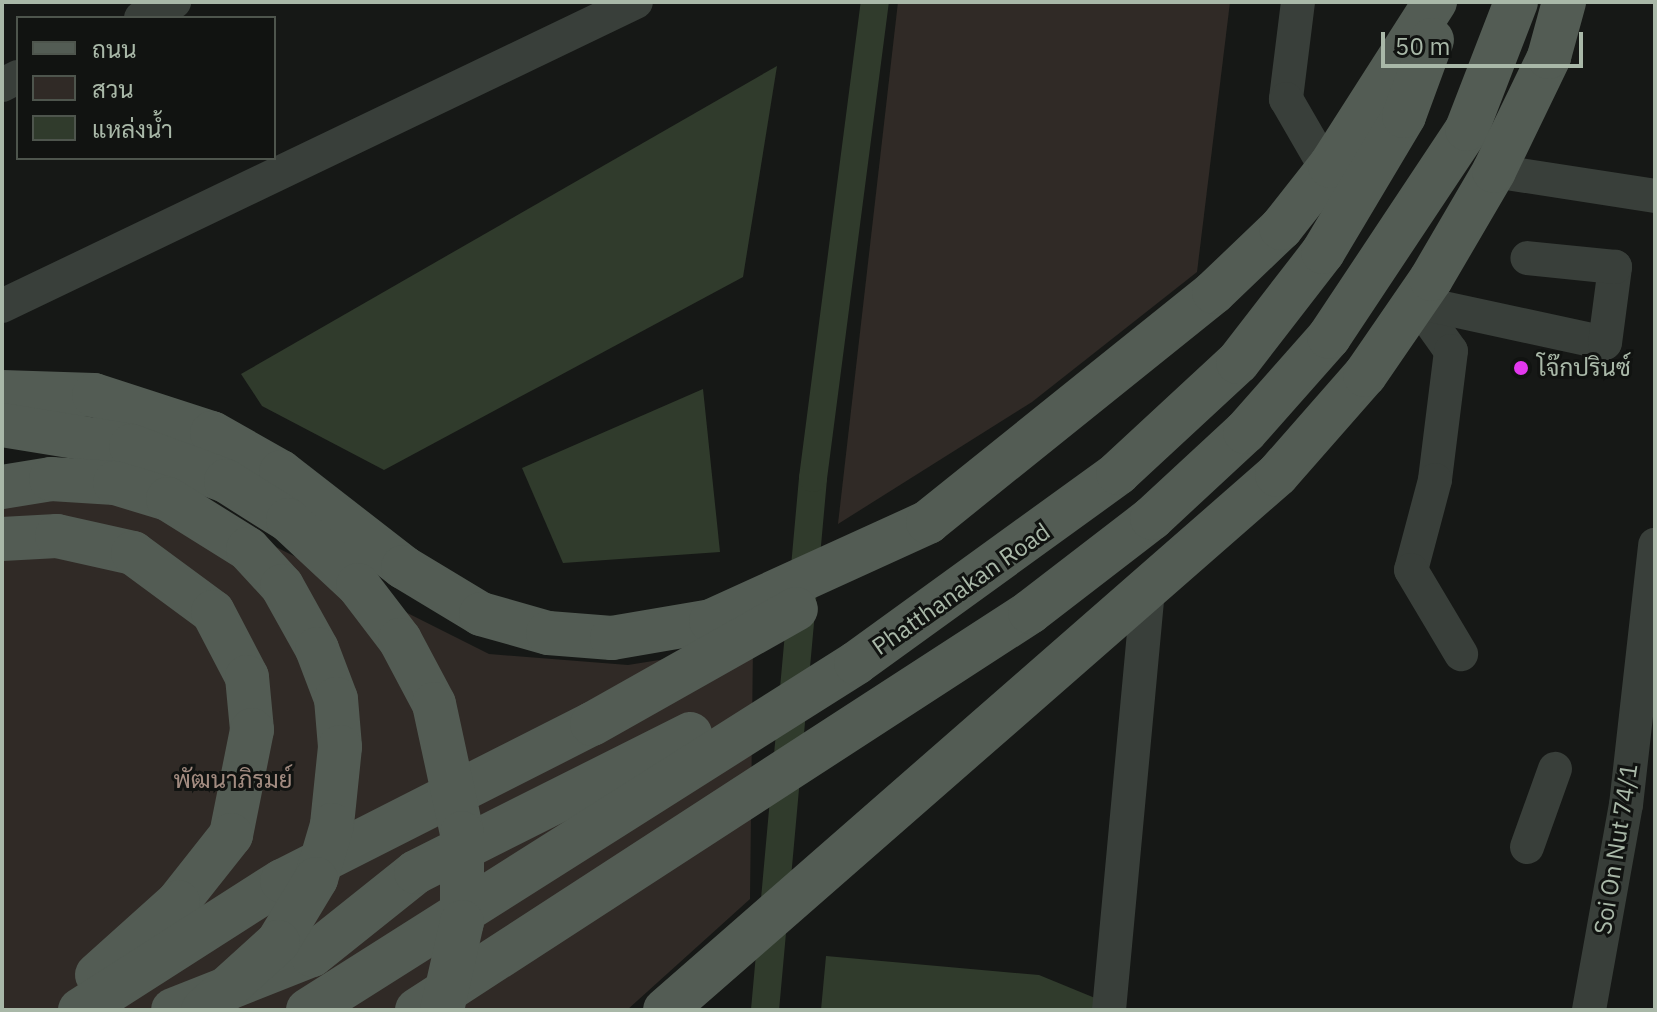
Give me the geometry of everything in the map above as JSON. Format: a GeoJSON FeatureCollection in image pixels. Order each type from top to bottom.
{"type":"FeatureCollection","features":[{"type":"Feature","properties":{"kind":"main road"},"geometry":{"type":"LineString","coordinates":[[80,1010],[282,881],[908,534],[1214,292],[1281,228],[1327,170],[1435,2]]}},
{"type":"Feature","properties":{"kind":"main road","name":"Phatthanakan Road"},"geometry":{"type":"LineString","coordinates":[[757,709],[1020,550],[1118,473],[1248,350],[1323,252],[1404,116],[1446,2]]}},
{"type":"Feature","properties":{"kind":"main road"},"geometry":{"type":"LineString","coordinates":[[417,1010],[742,805],[838,736],[1030,612],[1152,518],[1245,432],[1329,337],[1450,155],[1516,2]]}},
{"type":"Feature","properties":{"kind":"main road"},"geometry":{"type":"LineString","coordinates":[[691,1009],[813,892],[1277,475],[1365,375],[1416,302],[1494,171],[1549,57],[1564,2]]}},
{"type":"Feature","properties":{"kind":"main road"},"geometry":{"type":"LineString","coordinates":[[2,392],[94,395],[212,433],[281,472],[448,598],[548,633],[655,636],[760,614]]}},
{"type":"Feature","properties":{"kind":"main road"},"geometry":{"type":"LineString","coordinates":[[2,425],[131,446],[226,481],[288,520],[358,585],[400,640],[434,704],[462,833],[462,922],[442,1010]]}},
{"type":"Feature","properties":{"kind":"main road"},"geometry":{"type":"LineString","coordinates":[[2,487],[51,479],[115,483],[168,499],[248,549],[282,586],[317,649],[336,699],[340,747],[332,825],[316,879],[278,942],[203,1010]]}},
{"type":"Feature","properties":{"kind":"main road"},"geometry":{"type":"LineString","coordinates":[[2,539],[57,536],[133,553],[213,612],[247,677],[252,730],[243,802],[231,835],[178,902],[57,1010]]}},
{"type":"Feature","properties":{"kind":"main road"},"geometry":{"type":"LineString","coordinates":[[308,1010],[651,790],[757,709]]}},
{"type":"Feature","properties":{"kind":"main road"},"geometry":{"type":"LineString","coordinates":[[173,1010],[312,955],[416,872],[757,709]]}},
{"type":"Feature","properties":{"kind":"street"},"geometry":{"type":"LineString","coordinates":[[145,16],[174,2]]}},
{"type":"Feature","properties":{"kind":"street"},"geometry":{"type":"LineString","coordinates":[[2,306],[636,2]]}},
{"type":"Feature","properties":{"kind":"street"},"geometry":{"type":"LineString","coordinates":[[1298,2],[1286,99],[1327,170]]}},
{"type":"Feature","properties":{"kind":"street"},"geometry":{"type":"LineString","coordinates":[[1494,171],[1655,196]]}},
{"type":"Feature","properties":{"kind":"street"},"geometry":{"type":"LineString","coordinates":[[1416,302],[1605,343],[1615,267],[1527,258]]}},
{"type":"Feature","properties":{"kind":"street"},"geometry":{"type":"LineString","coordinates":[[1416,302],[1451,351],[1435,480],[1411,570],[1461,654]]}},
{"type":"Feature","properties":{"kind":"street","name":"Soi On Nut 74/1"},"geometry":{"type":"LineString","coordinates":[[1589,1010],[1626,805],[1655,545]]}},
{"type":"Feature","properties":{"kind":"street"},"geometry":{"type":"LineString","coordinates":[[1109,1010],[1148,592]]}},
{"type":"Feature","properties":{"kind":"street"},"geometry":{"type":"LineString","coordinates":[[1527,847],[1555,769]]}},
{"type":"Feature","properties":{"kind":"green space"},"geometry":{"type":"Polygon","coordinates":[[[898,2],[1230,2],[1197,272],[1032,402],[838,524],[898,2]]]}},
{"type":"Feature","properties":{"kind":"green space","name":"พัฒนาภิรมย์"},"geometry":{"type":"Polygon","coordinates":[[[2,481],[222,520],[489,654],[628,665],[753,645],[750,899],[627,1010],[2,1010],[2,481]]]}},
{"type":"Feature","properties":{"kind":"water"},"geometry":{"type":"Polygon","coordinates":[[[777,66],[743,277],[384,470],[262,406],[241,374],[777,66]]]}},
{"type":"Feature","properties":{"kind":"water"},"geometry":{"type":"Polygon","coordinates":[[[703,389],[720,552],[563,563],[522,468],[703,389]]]}},
{"type":"Feature","properties":{"kind":"water"},"geometry":{"type":"Polygon","coordinates":[[[826,956],[1039,975],[1095,998],[1093,1010],[821,1010],[826,956]]]}},
{"type":"Feature","properties":{"kind":"waterway"},"geometry":{"type":"LineString","coordinates":[[765,1010],[813,478],[875,2]]}},
{"type":"Feature","properties":{"kind":"place","name":"โจ๊กปรินซ์"},"geometry":{"type":"Point","coordinates":[1521,368]}}]}
